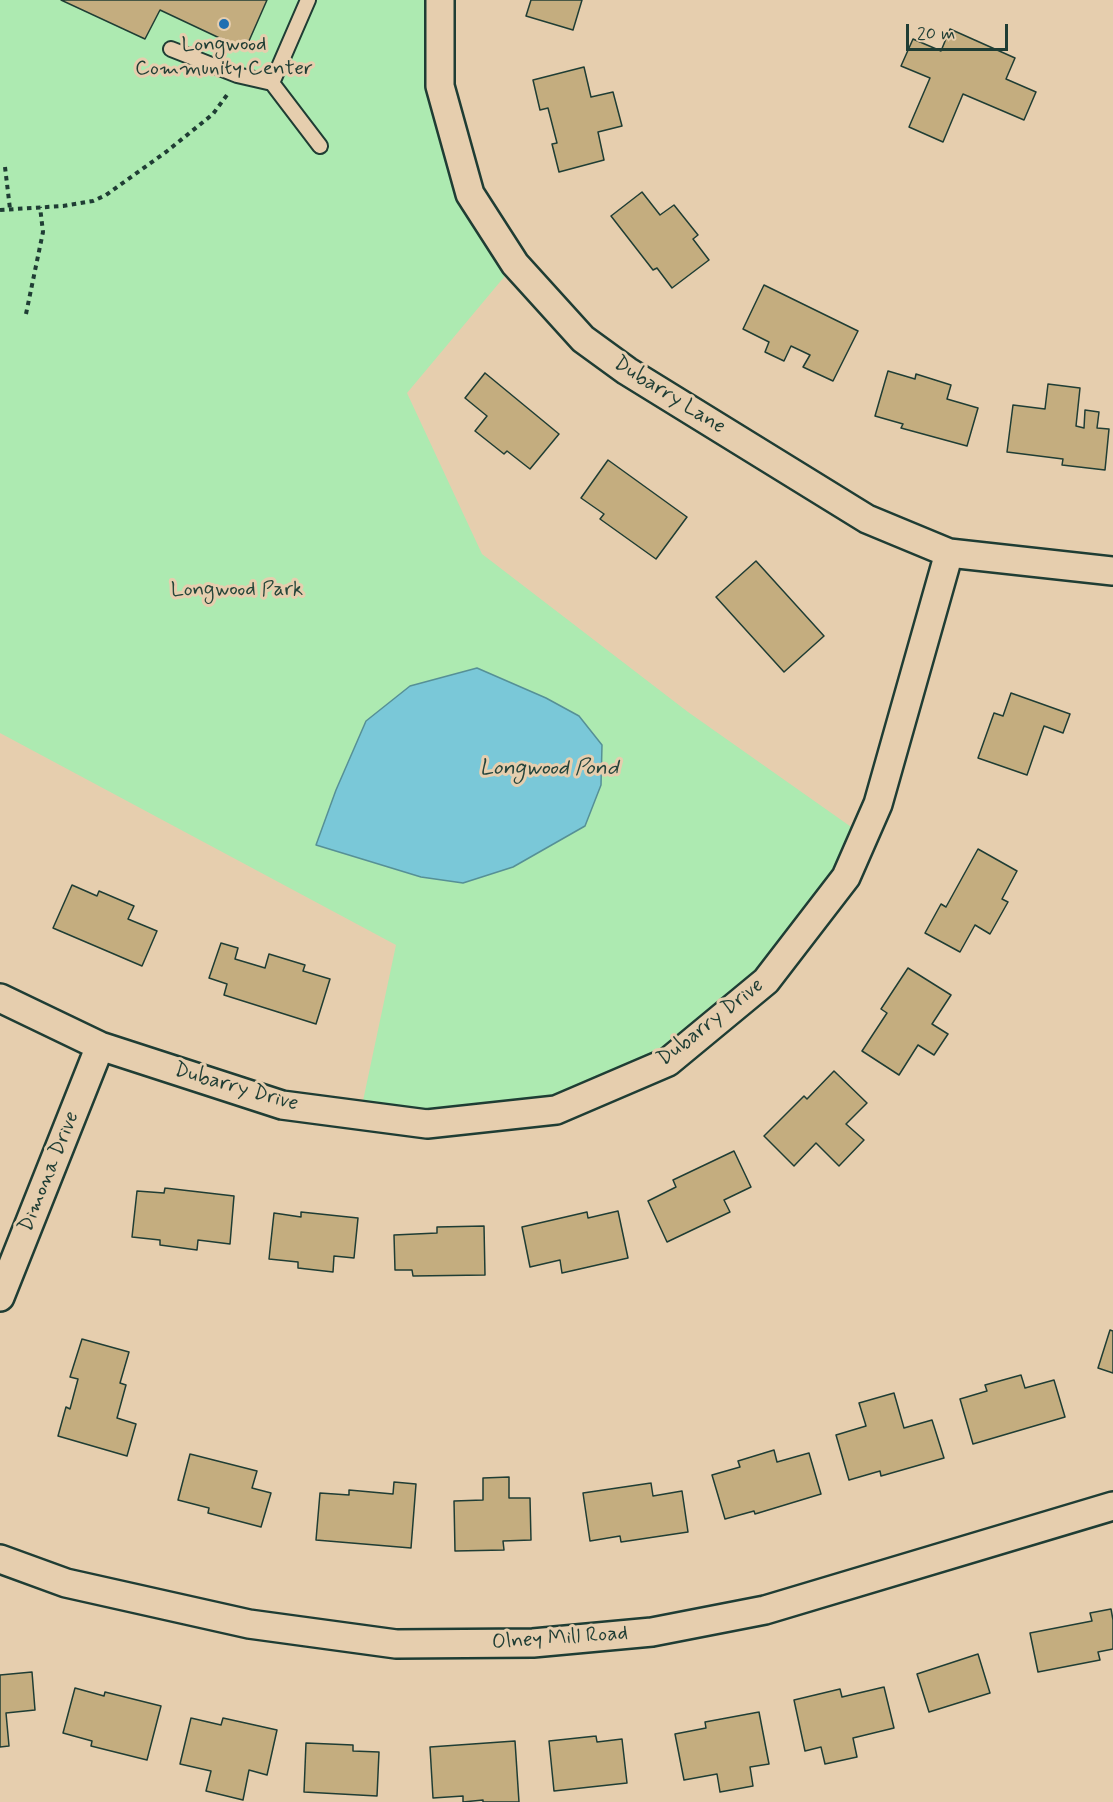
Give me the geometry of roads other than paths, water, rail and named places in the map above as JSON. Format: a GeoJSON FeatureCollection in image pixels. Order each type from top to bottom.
{"type":"FeatureCollection","features":[{"type":"Feature","properties":{"kind":"street","name":"Dubarry Lane"},"geometry":{"type":"LineString","coordinates":[[440,0],[440,86],[470,194],[515,264],[583,339],[636,377],[867,519],[949,553],[1113,571]]}},
{"type":"Feature","properties":{"kind":"street","name":"Dubarry Drive"},"geometry":{"type":"LineString","coordinates":[[0,998],[100,1046],[282,1105],[427,1124],[555,1110],[668,1062],[766,981],[846,877],[878,804],[949,553]]}},
{"type":"Feature","properties":{"kind":"street","name":"Dimona Drive"},"geometry":{"type":"LineString","coordinates":[[0,1297],[100,1046]]}},
{"type":"Feature","properties":{"kind":"street","name":"Olney Mill Road"},"geometry":{"type":"LineString","coordinates":[[0,1559],[66,1582],[249,1624],[396,1644],[534,1643],[652,1632],[765,1610],[1113,1506]]}},
{"type":"Feature","properties":{"kind":"lane"},"geometry":{"type":"LineString","coordinates":[[272,83],[308,0]]}},
{"type":"Feature","properties":{"kind":"lane"},"geometry":{"type":"LineString","coordinates":[[171,49],[237,75],[272,83],[320,146]]}},
{"type":"Feature","properties":{"kind":"water","name":"Longwood Pond"},"geometry":{"type":"Polygon","coordinates":[[[477,668],[546,698],[579,716],[602,745],[601,785],[585,826],[513,867],[463,883],[421,877],[316,845],[336,790],[366,721],[410,686],[477,668]]]}},
{"type":"Feature","properties":{"kind":"place","name":"Longwood Community Center"},"geometry":{"type":"Point","coordinates":[224,24]}},
{"type":"Feature","properties":{"kind":"park label","name":"Longwood Park"},"geometry":{"type":"Point","coordinates":[237,591]}}]}
